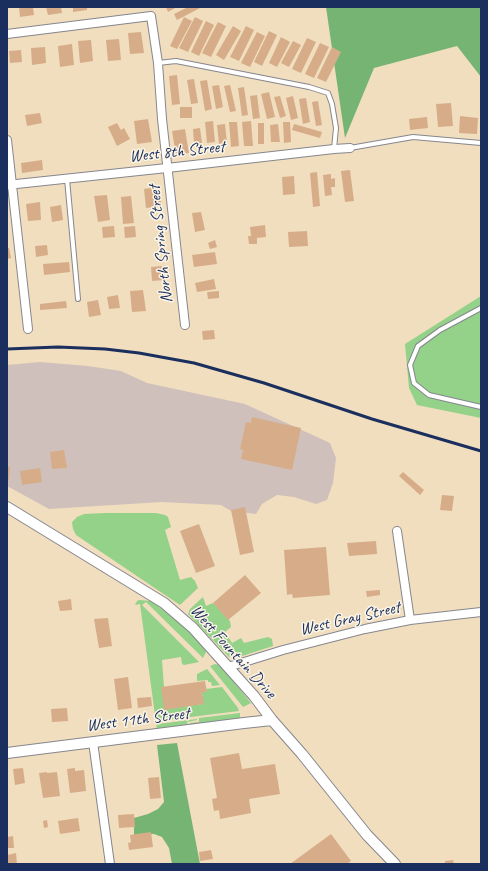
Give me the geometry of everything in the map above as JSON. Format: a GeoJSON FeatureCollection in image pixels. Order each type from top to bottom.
{"type":"FeatureCollection","features":[{"type":"Feature","properties":{"kind":"street","name":"North Spring Street"},"geometry":{"type":"LineString","coordinates":[[7,34],[151,16],[158,63],[184,325]]}},
{"type":"Feature","properties":{"kind":"street"},"geometry":{"type":"LineString","coordinates":[[7,140],[10,185],[28,329]]}},
{"type":"Feature","properties":{"kind":"street","name":"West 8th Street"},"geometry":{"type":"LineString","coordinates":[[10,185],[350,148]]}},
{"type":"Feature","properties":{"kind":"street","name":"West Fountain Drive"},"geometry":{"type":"LineString","coordinates":[[7,507],[164,603],[193,628],[254,696],[367,835],[395,864]]}},
{"type":"Feature","properties":{"kind":"street"},"geometry":{"type":"LineString","coordinates":[[397,531],[410,620]]}},
{"type":"Feature","properties":{"kind":"street","name":"West Gray Street"},"geometry":{"type":"LineString","coordinates":[[228,667],[340,635],[410,620],[481,612]]}},
{"type":"Feature","properties":{"kind":"street","name":"West 11th Street"},"geometry":{"type":"LineString","coordinates":[[7,753],[272,720]]}},
{"type":"Feature","properties":{"kind":"street"},"geometry":{"type":"LineString","coordinates":[[93,742],[110,864]]}},
{"type":"Feature","properties":{"kind":"lane"},"geometry":{"type":"LineString","coordinates":[[158,63],[176,61],[309,88],[328,94],[332,104],[336,128],[334,149]]}},
{"type":"Feature","properties":{"kind":"lane"},"geometry":{"type":"LineString","coordinates":[[350,148],[413,137],[481,143]]}},
{"type":"Feature","properties":{"kind":"lane"},"geometry":{"type":"LineString","coordinates":[[67,179],[78,299]]}},
{"type":"Feature","properties":{"kind":"lane"},"geometry":{"type":"LineString","coordinates":[[481,308],[440,330],[418,346],[410,365],[414,383],[429,395],[481,407]]}},
{"type":"Feature","properties":{"kind":"shaded area"},"geometry":{"type":"Polygon","coordinates":[[[40,362],[88,366],[121,371],[147,383],[245,404],[330,443],[336,458],[333,483],[327,500],[316,504],[294,497],[277,495],[262,504],[256,514],[231,511],[221,505],[162,502],[49,509],[7,486],[7,365],[40,362]]]}},
{"type":"Feature","properties":{"kind":"green space"},"geometry":{"type":"Polygon","coordinates":[[[326,7],[481,7],[481,77],[457,46],[374,68],[345,138],[326,7]]]}},
{"type":"Feature","properties":{"kind":"green space"},"geometry":{"type":"Polygon","coordinates":[[[481,296],[481,418],[417,405],[409,388],[405,344],[481,296]]]}},
{"type":"Feature","properties":{"kind":"green space"},"geometry":{"type":"Polygon","coordinates":[[[156,513],[168,517],[171,527],[165,530],[180,580],[191,577],[195,581],[198,588],[180,605],[76,535],[72,522],[77,517],[84,514],[156,513]]]}},
{"type":"Feature","properties":{"kind":"green space"},"geometry":{"type":"Polygon","coordinates":[[[203,597],[206,606],[213,603],[230,621],[231,627],[225,632],[232,643],[241,638],[244,643],[268,637],[272,639],[273,646],[239,657],[229,657],[188,614],[190,609],[203,597]]]}},
{"type":"Feature","properties":{"kind":"green space"},"geometry":{"type":"Polygon","coordinates":[[[139,600],[151,601],[180,622],[205,648],[206,652],[203,658],[146,602],[142,605],[199,662],[184,665],[182,664],[181,657],[162,660],[164,709],[203,704],[202,692],[207,692],[206,689],[222,687],[239,711],[158,721],[158,724],[197,719],[187,722],[188,726],[157,730],[140,604],[135,605],[139,600]]]}},
{"type":"Feature","properties":{"kind":"green space"},"geometry":{"type":"Polygon","coordinates":[[[215,664],[220,665],[251,703],[243,707],[210,666],[215,664]]]}},
{"type":"Feature","properties":{"kind":"green space"},"geometry":{"type":"Polygon","coordinates":[[[207,669],[220,685],[212,686],[211,682],[208,682],[208,680],[197,681],[197,674],[207,669]]]}},
{"type":"Feature","properties":{"kind":"green space"},"geometry":{"type":"Polygon","coordinates":[[[240,713],[240,718],[190,725],[190,723],[199,722],[199,718],[240,713]]]}},
{"type":"Feature","properties":{"kind":"green space"},"geometry":{"type":"Polygon","coordinates":[[[177,743],[200,864],[172,864],[169,848],[162,837],[154,834],[134,835],[134,818],[158,809],[164,802],[157,745],[177,743]]]}},
{"type":"Feature","properties":{"kind":"building"},"geometry":{"type":"Polygon","coordinates":[[[19,7],[33,7],[34,15],[20,17],[19,7]]]}},
{"type":"Feature","properties":{"kind":"building"},"geometry":{"type":"Polygon","coordinates":[[[46,7],[61,7],[62,13],[48,15],[46,7]]]}},
{"type":"Feature","properties":{"kind":"building"},"geometry":{"type":"Polygon","coordinates":[[[73,7],[87,7],[87,10],[73,12],[73,7]]]}},
{"type":"Feature","properties":{"kind":"building"},"geometry":{"type":"Polygon","coordinates":[[[166,7],[177,7],[168,12],[166,7]]]}},
{"type":"Feature","properties":{"kind":"building"},"geometry":{"type":"Polygon","coordinates":[[[188,7],[202,7],[177,20],[174,14],[188,7]]]}},
{"type":"Feature","properties":{"kind":"building"},"geometry":{"type":"Polygon","coordinates":[[[184,17],[192,21],[177,49],[170,46],[184,17]]]}},
{"type":"Feature","properties":{"kind":"building"},"geometry":{"type":"Polygon","coordinates":[[[195,17],[203,21],[188,52],[179,48],[195,17]]]}},
{"type":"Feature","properties":{"kind":"building"},"geometry":{"type":"Polygon","coordinates":[[[206,21],[214,25],[199,56],[191,52],[206,21]]]}},
{"type":"Feature","properties":{"kind":"building"},"geometry":{"type":"Polygon","coordinates":[[[218,22],[226,26],[211,57],[202,53],[218,22]]]}},
{"type":"Feature","properties":{"kind":"building"},"geometry":{"type":"Polygon","coordinates":[[[233,26],[241,31],[224,60],[216,55],[233,26]]]}},
{"type":"Feature","properties":{"kind":"building"},"geometry":{"type":"Polygon","coordinates":[[[246,26],[254,30],[239,61],[230,57],[246,26]]]}},
{"type":"Feature","properties":{"kind":"building"},"geometry":{"type":"Polygon","coordinates":[[[269,31],[277,35],[262,66],[254,62],[269,31]]]}},
{"type":"Feature","properties":{"kind":"building"},"geometry":{"type":"Polygon","coordinates":[[[141,32],[144,53],[130,54],[128,33],[141,32]]]}},
{"type":"Feature","properties":{"kind":"building"},"geometry":{"type":"Polygon","coordinates":[[[257,32],[265,36],[250,67],[241,63],[257,32]]]}},
{"type":"Feature","properties":{"kind":"building"},"geometry":{"type":"Polygon","coordinates":[[[281,37],[290,42],[277,67],[269,63],[281,37]]]}},
{"type":"Feature","properties":{"kind":"building"},"geometry":{"type":"Polygon","coordinates":[[[307,38],[316,42],[301,73],[292,69],[307,38]]]}},
{"type":"Feature","properties":{"kind":"building"},"geometry":{"type":"Polygon","coordinates":[[[119,39],[121,60],[108,61],[106,40],[119,39]]]}},
{"type":"Feature","properties":{"kind":"building"},"geometry":{"type":"Polygon","coordinates":[[[91,40],[93,61],[80,63],[78,41],[91,40]]]}},
{"type":"Feature","properties":{"kind":"building"},"geometry":{"type":"Polygon","coordinates":[[[293,41],[301,45],[289,67],[281,63],[293,41]]]}},
{"type":"Feature","properties":{"kind":"building"},"geometry":{"type":"Polygon","coordinates":[[[320,43],[329,47],[314,78],[305,74],[320,43]]]}},
{"type":"Feature","properties":{"kind":"building"},"geometry":{"type":"Polygon","coordinates":[[[72,44],[74,65],[60,67],[58,46],[72,44]]]}},
{"type":"Feature","properties":{"kind":"building"},"geometry":{"type":"Polygon","coordinates":[[[45,47],[46,63],[32,65],[31,48],[45,47]]]}},
{"type":"Feature","properties":{"kind":"building"},"geometry":{"type":"Polygon","coordinates":[[[332,47],[341,52],[326,82],[317,78],[332,47]]]}},
{"type":"Feature","properties":{"kind":"building"},"geometry":{"type":"Polygon","coordinates":[[[21,50],[22,62],[10,63],[9,51],[21,50]]]}},
{"type":"Feature","properties":{"kind":"building"},"geometry":{"type":"Polygon","coordinates":[[[177,75],[180,104],[172,105],[169,76],[177,75]]]}},
{"type":"Feature","properties":{"kind":"building"},"geometry":{"type":"Polygon","coordinates":[[[194,79],[198,103],[191,104],[187,80],[194,79]]]}},
{"type":"Feature","properties":{"kind":"building"},"geometry":{"type":"Polygon","coordinates":[[[207,80],[212,109],[205,111],[200,81],[207,80]]]}},
{"type":"Feature","properties":{"kind":"building"},"geometry":{"type":"Polygon","coordinates":[[[219,85],[223,107],[216,109],[212,86],[219,85]]]}},
{"type":"Feature","properties":{"kind":"building"},"geometry":{"type":"Polygon","coordinates":[[[230,85],[236,111],[230,112],[224,86],[230,85]]]}},
{"type":"Feature","properties":{"kind":"building"},"geometry":{"type":"Polygon","coordinates":[[[244,87],[248,115],[242,116],[238,88],[244,87]]]}},
{"type":"Feature","properties":{"kind":"building"},"geometry":{"type":"Polygon","coordinates":[[[269,92],[275,117],[267,119],[261,94],[269,92]]]}},
{"type":"Feature","properties":{"kind":"building"},"geometry":{"type":"Polygon","coordinates":[[[257,95],[260,118],[253,119],[250,96],[257,95]]]}},
{"type":"Feature","properties":{"kind":"building"},"geometry":{"type":"Polygon","coordinates":[[[280,96],[286,116],[280,118],[274,97],[280,96]]]}},
{"type":"Feature","properties":{"kind":"building"},"geometry":{"type":"Polygon","coordinates":[[[293,96],[298,118],[291,120],[286,98],[293,96]]]}},
{"type":"Feature","properties":{"kind":"building"},"geometry":{"type":"Polygon","coordinates":[[[306,98],[310,122],[303,124],[299,99],[306,98]]]}},
{"type":"Feature","properties":{"kind":"building"},"geometry":{"type":"Polygon","coordinates":[[[318,101],[322,125],[316,126],[312,102],[318,101]]]}},
{"type":"Feature","properties":{"kind":"building"},"geometry":{"type":"Polygon","coordinates":[[[451,103],[453,126],[438,127],[436,104],[451,103]]]}},
{"type":"Feature","properties":{"kind":"building"},"geometry":{"type":"Polygon","coordinates":[[[180,107],[192,107],[192,118],[180,118],[180,107]]]}},
{"type":"Feature","properties":{"kind":"building"},"geometry":{"type":"Polygon","coordinates":[[[40,113],[42,123],[27,126],[25,115],[40,113]]]}},
{"type":"Feature","properties":{"kind":"building"},"geometry":{"type":"Polygon","coordinates":[[[460,116],[478,118],[477,134],[459,133],[460,116]]]}},
{"type":"Feature","properties":{"kind":"building"},"geometry":{"type":"Polygon","coordinates":[[[427,117],[428,128],[410,130],[409,119],[427,117]]]}},
{"type":"Feature","properties":{"kind":"building"},"geometry":{"type":"Polygon","coordinates":[[[148,119],[152,142],[137,144],[134,121],[148,119]]]}},
{"type":"Feature","properties":{"kind":"building"},"geometry":{"type":"Polygon","coordinates":[[[213,121],[215,142],[207,143],[205,122],[213,121]]]}},
{"type":"Feature","properties":{"kind":"building"},"geometry":{"type":"Polygon","coordinates":[[[251,121],[253,146],[244,146],[242,122],[251,121]]]}},
{"type":"Feature","properties":{"kind":"building"},"geometry":{"type":"Polygon","coordinates":[[[229,122],[237,122],[239,146],[231,147],[229,122]]]}},
{"type":"Feature","properties":{"kind":"building"},"geometry":{"type":"Polygon","coordinates":[[[283,122],[290,122],[291,142],[284,143],[283,122]]]}},
{"type":"Feature","properties":{"kind":"building"},"geometry":{"type":"Polygon","coordinates":[[[117,123],[121,130],[124,128],[130,139],[117,146],[108,127],[117,123]]]}},
{"type":"Feature","properties":{"kind":"building"},"geometry":{"type":"Polygon","coordinates":[[[258,123],[264,123],[264,144],[258,144],[258,123]]]}},
{"type":"Feature","properties":{"kind":"building"},"geometry":{"type":"Polygon","coordinates":[[[225,124],[227,143],[219,144],[217,125],[225,124]]]}},
{"type":"Feature","properties":{"kind":"building"},"geometry":{"type":"Polygon","coordinates":[[[278,124],[280,142],[271,142],[270,125],[278,124]]]}},
{"type":"Feature","properties":{"kind":"building"},"geometry":{"type":"Polygon","coordinates":[[[294,124],[322,132],[320,138],[292,130],[294,124]]]}},
{"type":"Feature","properties":{"kind":"building"},"geometry":{"type":"Polygon","coordinates":[[[200,128],[202,143],[194,144],[193,129],[200,128]]]}},
{"type":"Feature","properties":{"kind":"building"},"geometry":{"type":"Polygon","coordinates":[[[185,129],[189,153],[176,155],[172,131],[185,129]]]}},
{"type":"Feature","properties":{"kind":"building"},"geometry":{"type":"Polygon","coordinates":[[[42,160],[43,170],[22,173],[21,163],[42,160]]]}},
{"type":"Feature","properties":{"kind":"building"},"geometry":{"type":"Polygon","coordinates":[[[350,170],[354,201],[345,202],[341,171],[350,170]]]}},
{"type":"Feature","properties":{"kind":"building"},"geometry":{"type":"Polygon","coordinates":[[[317,172],[320,206],[313,207],[310,173],[317,172]]]}},
{"type":"Feature","properties":{"kind":"building"},"geometry":{"type":"Polygon","coordinates":[[[331,174],[331,179],[335,178],[335,187],[331,187],[332,195],[325,196],[323,175],[331,174]]]}},
{"type":"Feature","properties":{"kind":"building"},"geometry":{"type":"Polygon","coordinates":[[[294,176],[295,194],[283,195],[282,177],[294,176]]]}},
{"type":"Feature","properties":{"kind":"building"},"geometry":{"type":"Polygon","coordinates":[[[159,187],[161,206],[146,208],[144,189],[159,187]]]}},
{"type":"Feature","properties":{"kind":"building"},"geometry":{"type":"Polygon","coordinates":[[[107,195],[110,220],[98,222],[94,196],[107,195]]]}},
{"type":"Feature","properties":{"kind":"building"},"geometry":{"type":"Polygon","coordinates":[[[131,196],[134,223],[123,224],[121,197],[131,196]]]}},
{"type":"Feature","properties":{"kind":"building"},"geometry":{"type":"Polygon","coordinates":[[[40,202],[41,220],[28,221],[26,204],[40,202]]]}},
{"type":"Feature","properties":{"kind":"building"},"geometry":{"type":"Polygon","coordinates":[[[61,205],[63,220],[52,222],[50,207],[61,205]]]}},
{"type":"Feature","properties":{"kind":"building"},"geometry":{"type":"Polygon","coordinates":[[[201,212],[205,230],[195,232],[192,213],[201,212]]]}},
{"type":"Feature","properties":{"kind":"building"},"geometry":{"type":"Polygon","coordinates":[[[265,225],[266,237],[257,238],[257,244],[249,244],[248,236],[251,236],[250,227],[265,225]]]}},
{"type":"Feature","properties":{"kind":"building"},"geometry":{"type":"Polygon","coordinates":[[[114,226],[115,237],[103,238],[102,227],[114,226]]]}},
{"type":"Feature","properties":{"kind":"building"},"geometry":{"type":"Polygon","coordinates":[[[135,226],[136,237],[125,238],[124,227],[135,226]]]}},
{"type":"Feature","properties":{"kind":"building"},"geometry":{"type":"Polygon","coordinates":[[[307,231],[308,246],[289,247],[288,232],[307,231]]]}},
{"type":"Feature","properties":{"kind":"building"},"geometry":{"type":"Polygon","coordinates":[[[215,240],[217,247],[210,249],[208,243],[215,240]]]}},
{"type":"Feature","properties":{"kind":"building"},"geometry":{"type":"Polygon","coordinates":[[[47,245],[48,255],[36,257],[35,246],[47,245]]]}},
{"type":"Feature","properties":{"kind":"building"},"geometry":{"type":"Polygon","coordinates":[[[7,248],[9,248],[11,258],[7,259],[7,248]]]}},
{"type":"Feature","properties":{"kind":"building"},"geometry":{"type":"Polygon","coordinates":[[[215,252],[217,264],[194,267],[192,255],[215,252]]]}},
{"type":"Feature","properties":{"kind":"building"},"geometry":{"type":"Polygon","coordinates":[[[69,262],[70,272],[44,275],[43,264],[69,262]]]}},
{"type":"Feature","properties":{"kind":"building"},"geometry":{"type":"Polygon","coordinates":[[[162,266],[163,280],[152,281],[151,267],[162,266]]]}},
{"type":"Feature","properties":{"kind":"building"},"geometry":{"type":"Polygon","coordinates":[[[214,279],[216,289],[197,292],[195,283],[214,279]]]}},
{"type":"Feature","properties":{"kind":"building"},"geometry":{"type":"Polygon","coordinates":[[[143,290],[146,311],[132,312],[130,291],[143,290]]]}},
{"type":"Feature","properties":{"kind":"building"},"geometry":{"type":"Polygon","coordinates":[[[219,291],[219,298],[208,299],[207,292],[219,291]]]}},
{"type":"Feature","properties":{"kind":"building"},"geometry":{"type":"Polygon","coordinates":[[[118,295],[120,308],[109,309],[107,297],[118,295]]]}},
{"type":"Feature","properties":{"kind":"building"},"geometry":{"type":"Polygon","coordinates":[[[98,300],[101,315],[89,317],[87,302],[98,300]]]}},
{"type":"Feature","properties":{"kind":"building"},"geometry":{"type":"Polygon","coordinates":[[[66,301],[67,308],[40,310],[40,304],[66,301]]]}},
{"type":"Feature","properties":{"kind":"building"},"geometry":{"type":"Polygon","coordinates":[[[214,330],[215,339],[203,340],[202,331],[214,330]]]}},
{"type":"Feature","properties":{"kind":"building"},"geometry":{"type":"Polygon","coordinates":[[[252,417],[301,428],[292,470],[241,459],[243,450],[240,449],[246,422],[251,423],[252,417]]]}},
{"type":"Feature","properties":{"kind":"building"},"geometry":{"type":"Polygon","coordinates":[[[64,450],[67,468],[52,469],[50,452],[64,450]]]}},
{"type":"Feature","properties":{"kind":"building"},"geometry":{"type":"Polygon","coordinates":[[[7,466],[10,467],[9,480],[7,479],[7,466]]]}},
{"type":"Feature","properties":{"kind":"building"},"geometry":{"type":"Polygon","coordinates":[[[40,468],[42,482],[22,485],[20,471],[40,468]]]}},
{"type":"Feature","properties":{"kind":"building"},"geometry":{"type":"Polygon","coordinates":[[[403,472],[424,490],[420,495],[399,476],[403,472]]]}},
{"type":"Feature","properties":{"kind":"building"},"geometry":{"type":"Polygon","coordinates":[[[442,495],[454,496],[452,511],[440,510],[442,495]]]}},
{"type":"Feature","properties":{"kind":"building"},"geometry":{"type":"Polygon","coordinates":[[[245,507],[254,552],[240,555],[231,510],[245,507]]]}},
{"type":"Feature","properties":{"kind":"building"},"geometry":{"type":"Polygon","coordinates":[[[199,524],[215,566],[196,573],[180,531],[199,524]]]}},
{"type":"Feature","properties":{"kind":"building"},"geometry":{"type":"Polygon","coordinates":[[[376,541],[377,554],[349,556],[347,543],[376,541]]]}},
{"type":"Feature","properties":{"kind":"building"},"geometry":{"type":"Polygon","coordinates":[[[326,547],[330,595],[293,598],[292,594],[287,595],[284,550],[326,547]]]}},
{"type":"Feature","properties":{"kind":"building"},"geometry":{"type":"Polygon","coordinates":[[[245,575],[261,593],[228,620],[213,603],[245,575]]]}},
{"type":"Feature","properties":{"kind":"building"},"geometry":{"type":"Polygon","coordinates":[[[380,590],[380,595],[367,597],[366,591],[380,590]]]}},
{"type":"Feature","properties":{"kind":"building"},"geometry":{"type":"Polygon","coordinates":[[[71,599],[72,610],[60,611],[58,601],[71,599]]]}},
{"type":"Feature","properties":{"kind":"building"},"geometry":{"type":"Polygon","coordinates":[[[108,618],[112,646],[99,648],[94,619],[108,618]]]}},
{"type":"Feature","properties":{"kind":"building"},"geometry":{"type":"Polygon","coordinates":[[[128,677],[132,708],[118,710],[114,679],[128,677]]]}},
{"type":"Feature","properties":{"kind":"building"},"geometry":{"type":"Polygon","coordinates":[[[205,681],[207,692],[202,692],[204,704],[164,710],[161,687],[205,681]]]}},
{"type":"Feature","properties":{"kind":"building"},"geometry":{"type":"Polygon","coordinates":[[[151,697],[152,706],[138,708],[137,698],[151,697]]]}},
{"type":"Feature","properties":{"kind":"building"},"geometry":{"type":"Polygon","coordinates":[[[67,708],[68,721],[52,722],[51,709],[67,708]]]}},
{"type":"Feature","properties":{"kind":"building"},"geometry":{"type":"Polygon","coordinates":[[[239,753],[242,769],[275,764],[280,794],[249,799],[251,813],[220,819],[219,810],[214,811],[212,799],[217,798],[210,758],[239,753]]]}},
{"type":"Feature","properties":{"kind":"building"},"geometry":{"type":"Polygon","coordinates":[[[23,768],[25,783],[15,785],[13,769],[23,768]]]}},
{"type":"Feature","properties":{"kind":"building"},"geometry":{"type":"Polygon","coordinates":[[[75,768],[75,771],[84,770],[86,791],[70,793],[67,769],[75,768]]]}},
{"type":"Feature","properties":{"kind":"building"},"geometry":{"type":"Polygon","coordinates":[[[57,772],[60,796],[43,798],[39,773],[57,772]]]}},
{"type":"Feature","properties":{"kind":"building"},"geometry":{"type":"Polygon","coordinates":[[[159,777],[161,798],[150,799],[148,778],[159,777]]]}},
{"type":"Feature","properties":{"kind":"building"},"geometry":{"type":"Polygon","coordinates":[[[134,814],[135,827],[119,828],[118,815],[134,814]]]}},
{"type":"Feature","properties":{"kind":"building"},"geometry":{"type":"Polygon","coordinates":[[[78,818],[80,831],[60,834],[58,821],[78,818]]]}},
{"type":"Feature","properties":{"kind":"building"},"geometry":{"type":"Polygon","coordinates":[[[47,820],[48,827],[44,828],[43,821],[47,820]]]}},
{"type":"Feature","properties":{"kind":"building"},"geometry":{"type":"Polygon","coordinates":[[[151,832],[153,847],[129,850],[128,843],[131,842],[130,835],[151,832]]]}},
{"type":"Feature","properties":{"kind":"building"},"geometry":{"type":"Polygon","coordinates":[[[331,834],[351,861],[347,864],[290,864],[331,834]]]}},
{"type":"Feature","properties":{"kind":"building"},"geometry":{"type":"Polygon","coordinates":[[[13,836],[14,848],[7,848],[7,837],[13,836]]]}},
{"type":"Feature","properties":{"kind":"building"},"geometry":{"type":"Polygon","coordinates":[[[211,850],[213,859],[200,861],[199,852],[211,850]]]}},
{"type":"Feature","properties":{"kind":"building"},"geometry":{"type":"Polygon","coordinates":[[[16,853],[17,864],[7,864],[7,855],[16,853]]]}},
{"type":"Feature","properties":{"kind":"building"},"geometry":{"type":"Polygon","coordinates":[[[453,860],[454,864],[445,864],[445,861],[453,860]]]}},
{"type":"Feature","properties":{"kind":"railway"},"geometry":{"type":"LineString","coordinates":[[7,349],[58,347],[105,349],[139,353],[194,363],[264,383],[372,419],[481,451]]}}]}
